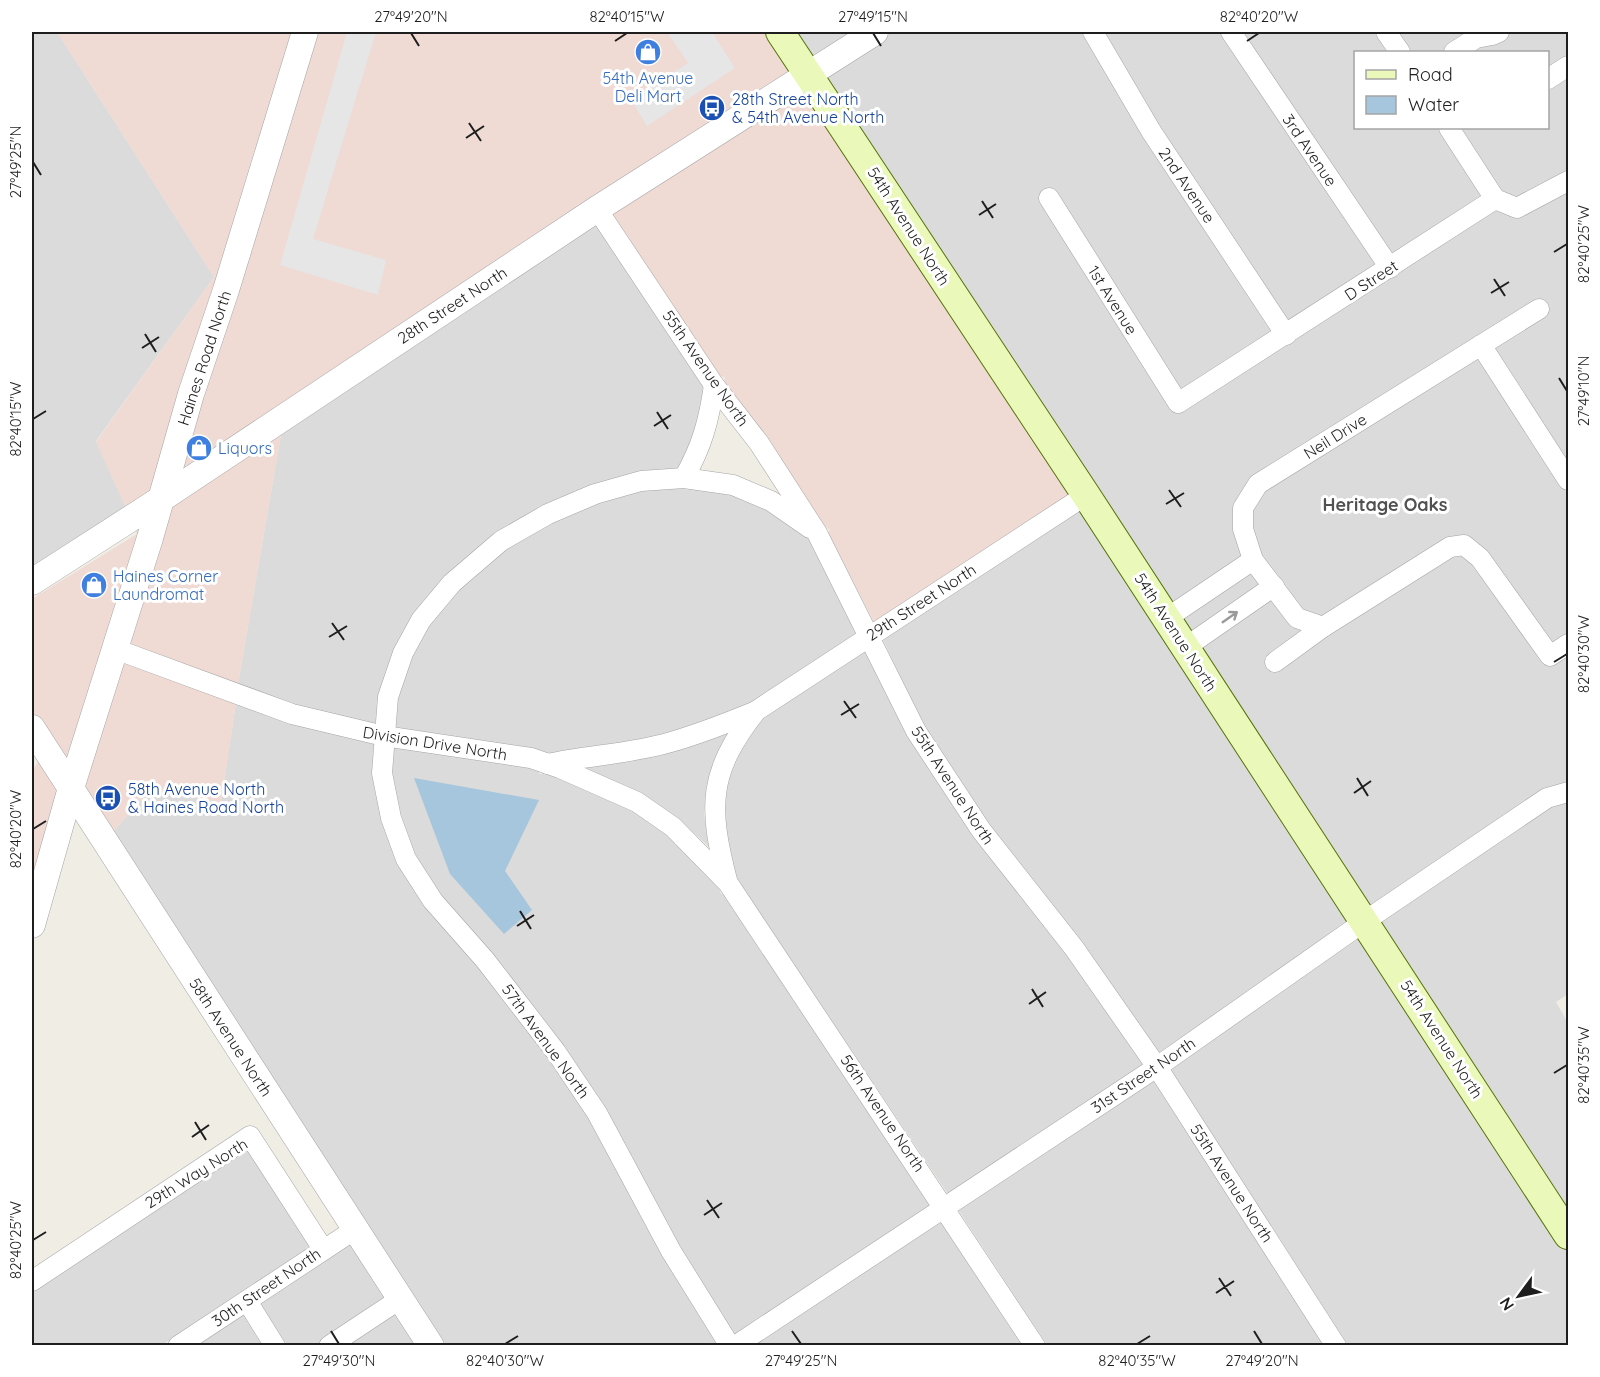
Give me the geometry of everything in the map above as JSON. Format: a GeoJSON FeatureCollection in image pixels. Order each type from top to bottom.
{"type":"FeatureCollection","features":[{"type":"Feature","properties":{"kind":"main road","name":"54th Avenue North"},"geometry":{"type":"LineString","coordinates":[[780,32],[810,74],[1167,618],[1569,1235]]}},
{"type":"Feature","properties":{"kind":"street","name":"Haines Road North"},"geometry":{"type":"LineString","coordinates":[[32,926],[71,788],[161,499],[191,394],[226,290],[305,32]]}},
{"type":"Feature","properties":{"kind":"street","name":"28th Street North"},"geometry":{"type":"LineString","coordinates":[[32,582],[161,499],[597,209],[875,32]]}},
{"type":"Feature","properties":{"kind":"street","name":"2nd Avenue"},"geometry":{"type":"LineString","coordinates":[[1093,32],[1151,131],[1286,335]]}},
{"type":"Feature","properties":{"kind":"street","name":"3rd Avenue"},"geometry":{"type":"LineString","coordinates":[[1231,32],[1390,268]]}},
{"type":"Feature","properties":{"kind":"street"},"geometry":{"type":"LineString","coordinates":[[1386,32],[1399,51]]}},
{"type":"Feature","properties":{"kind":"street"},"geometry":{"type":"LineString","coordinates":[[1455,51],[1477,35],[1492,35],[1499,32]]}},
{"type":"Feature","properties":{"kind":"street"},"geometry":{"type":"LineString","coordinates":[[1549,78],[1569,66]]}},
{"type":"Feature","properties":{"kind":"street"},"geometry":{"type":"LineString","coordinates":[[1457,130],[1495,200],[1517,208],[1566,189]]}},
{"type":"Feature","properties":{"kind":"street","name":"1st Avenue"},"geometry":{"type":"LineString","coordinates":[[1049,198],[1178,403]]}},
{"type":"Feature","properties":{"kind":"street","name":"D Street"},"geometry":{"type":"LineString","coordinates":[[1178,403],[1495,200]]}},
{"type":"Feature","properties":{"kind":"street","name":"55th Avenue North"},"geometry":{"type":"LineString","coordinates":[[597,209],[714,385],[759,443],[817,533],[916,731],[975,820],[1074,948],[1157,1067],[1336,1346]]}},
{"type":"Feature","properties":{"kind":"street","name":"Neil Drive"},"geometry":{"type":"LineString","coordinates":[[1323,627],[1297,618],[1253,560],[1243,530],[1243,508],[1258,484],[1539,309]]}},
{"type":"Feature","properties":{"kind":"street"},"geometry":{"type":"LineString","coordinates":[[1481,345],[1569,480]]}},
{"type":"Feature","properties":{"kind":"street"},"geometry":{"type":"LineString","coordinates":[[684,478],[697,455],[708,426],[714,385]]}},
{"type":"Feature","properties":{"kind":"street","name":"57th Avenue North"},"geometry":{"type":"LineString","coordinates":[[730,1346],[671,1251],[597,1113],[556,1052],[485,960],[433,901],[406,859],[392,818],[382,773],[388,697],[403,652],[421,620],[452,583],[501,540],[548,514],[595,494],[641,481],[684,478],[733,485],[771,501],[817,533]]}},
{"type":"Feature","properties":{"kind":"street","name":"29th Street North"},"geometry":{"type":"LineString","coordinates":[[548,764],[670,742],[756,711],[1086,495]]}},
{"type":"Feature","properties":{"kind":"street"},"geometry":{"type":"LineString","coordinates":[[1275,662],[1323,627],[1450,546],[1464,545],[1480,558],[1550,656],[1569,644]]}},
{"type":"Feature","properties":{"kind":"street"},"geometry":{"type":"LineString","coordinates":[[1167,618],[1253,560]]}},
{"type":"Feature","properties":{"kind":"street"},"geometry":{"type":"LineString","coordinates":[[1186,647],[1274,586]]}},
{"type":"Feature","properties":{"kind":"street","name":"Division Drive North"},"geometry":{"type":"LineString","coordinates":[[115,649],[292,714],[384,736],[531,758],[548,764],[637,802],[672,827],[728,883]]}},
{"type":"Feature","properties":{"kind":"street","name":"29th Street North"},"geometry":{"type":"LineString","coordinates":[[728,883],[717,843],[714,812],[716,783],[739,734],[756,711]]}},
{"type":"Feature","properties":{"kind":"street","name":"58th Avenue North"},"geometry":{"type":"LineString","coordinates":[[32,728],[431,1346]]}},
{"type":"Feature","properties":{"kind":"street","name":"31st Street North"},"geometry":{"type":"LineString","coordinates":[[735,1346],[1157,1067],[1365,921],[1547,798],[1569,792]]}},
{"type":"Feature","properties":{"kind":"street","name":"56th Avenue North"},"geometry":{"type":"LineString","coordinates":[[728,883],[1035,1346]]}},
{"type":"Feature","properties":{"kind":"street","name":"29th Way North"},"geometry":{"type":"LineString","coordinates":[[32,1281],[250,1136],[323,1249]]}},
{"type":"Feature","properties":{"kind":"street","name":"30th Street North"},"geometry":{"type":"LineString","coordinates":[[178,1346],[354,1230]]}},
{"type":"Feature","properties":{"kind":"street"},"geometry":{"type":"LineString","coordinates":[[329,1346],[400,1299]]}},
{"type":"Feature","properties":{"kind":"street"},"geometry":{"type":"LineString","coordinates":[[248,1301],[275,1346]]}},
{"type":"Feature","properties":{"kind":"shaded area"},"geometry":{"type":"Polygon","coordinates":[[[32,32],[57,32],[214,277],[96,441],[127,510],[32,571],[32,32]]]}},
{"type":"Feature","properties":{"kind":"shaded area"},"geometry":{"type":"Polygon","coordinates":[[[57,32],[296,32],[153,494],[127,510],[96,442],[214,277],[57,32]]]}},
{"type":"Feature","properties":{"kind":"shaded area"},"geometry":{"type":"Polygon","coordinates":[[[315,32],[769,32],[797,72],[177,478],[315,32]]]}},
{"type":"Feature","properties":{"kind":"shaded area"},"geometry":{"type":"Polygon","coordinates":[[[347,32],[376,32],[313,239],[386,260],[378,295],[280,265],[347,32]]]}},
{"type":"Feature","properties":{"kind":"shaded area"},"geometry":{"type":"Polygon","coordinates":[[[667,32],[712,32],[735,68],[647,126],[631,100],[688,63],[667,32]]]}},
{"type":"Feature","properties":{"kind":"shaded area"},"geometry":{"type":"Polygon","coordinates":[[[792,32],[859,32],[813,61],[792,32]]]}},
{"type":"Feature","properties":{"kind":"shaded area"},"geometry":{"type":"Polygon","coordinates":[[[891,32],[1568,32],[1568,784],[1552,788],[1550,786],[1536,793],[1369,908],[1199,649],[1287,587],[1277,574],[1189,635],[823,76],[891,32]]]}},
{"type":"Feature","properties":{"kind":"shaded area"},"geometry":{"type":"Polygon","coordinates":[[[805,87],[1073,493],[874,622],[828,533],[830,530],[825,526],[767,437],[724,382],[725,377],[720,376],[611,211],[805,87]]]}},
{"type":"Feature","properties":{"kind":"shaded area"},"geometry":{"type":"Polygon","coordinates":[[[597,225],[705,388],[699,425],[679,470],[494,534],[379,695],[376,725],[296,705],[238,684],[282,429],[597,225]]]}},
{"type":"Feature","properties":{"kind":"shaded area"},"geometry":{"type":"Polygon","coordinates":[[[282,429],[238,684],[127,643],[169,504],[282,429]]]}},
{"type":"Feature","properties":{"kind":"shaded area"},"geometry":{"type":"Polygon","coordinates":[[[682,487],[687,490],[689,488],[730,493],[765,509],[810,539],[857,633],[753,703],[668,734],[613,746],[549,754],[394,729],[397,698],[411,655],[428,625],[459,589],[506,547],[552,522],[597,503],[642,490],[682,487]]]}},
{"type":"Feature","properties":{"kind":"shaded area"},"geometry":{"type":"Polygon","coordinates":[[[1083,508],[1352,920],[1160,1055],[1082,943],[989,825],[924,726],[882,638],[1083,508]]]}},
{"type":"Feature","properties":{"kind":"shaded area"},"geometry":{"type":"Polygon","coordinates":[[[146,519],[68,766],[32,711],[32,599],[137,534],[134,526],[146,519]]]}},
{"type":"Feature","properties":{"kind":"shaded area"},"geometry":{"type":"Polygon","coordinates":[[[865,649],[908,736],[973,835],[1066,954],[1144,1066],[948,1194],[740,884],[727,841],[723,811],[726,784],[747,738],[762,718],[865,649]]]}},
{"type":"Feature","properties":{"kind":"shaded area"},"geometry":{"type":"Polygon","coordinates":[[[121,661],[236,703],[221,802],[150,790],[112,833],[81,786],[121,661]]]}},
{"type":"Feature","properties":{"kind":"shaded area"},"geometry":{"type":"Polygon","coordinates":[[[236,703],[374,744],[373,776],[383,822],[398,864],[425,907],[477,966],[548,1057],[589,1118],[718,1345],[443,1345],[112,833],[150,790],[221,802],[236,703]]]}},
{"type":"Feature","properties":{"kind":"shaded area"},"geometry":{"type":"Polygon","coordinates":[[[730,731],[707,783],[704,813],[709,847],[679,819],[643,795],[582,766],[730,731]]]}},
{"type":"Feature","properties":{"kind":"shaded area"},"geometry":{"type":"Polygon","coordinates":[[[393,747],[528,767],[539,771],[539,774],[546,773],[556,776],[631,810],[666,834],[719,888],[721,894],[724,894],[931,1204],[735,1335],[679,1246],[605,1107],[564,1046],[493,954],[441,895],[414,854],[401,815],[392,772],[393,747]]]}},
{"type":"Feature","properties":{"kind":"shaded area"},"geometry":{"type":"Polygon","coordinates":[[[40,758],[61,790],[32,892],[32,772],[40,758]]]}},
{"type":"Feature","properties":{"kind":"shaded area"},"geometry":{"type":"Polygon","coordinates":[[[1568,803],[1568,994],[1556,1002],[1568,1023],[1568,1217],[1378,923],[1551,806],[1568,803]]]}},
{"type":"Feature","properties":{"kind":"shaded area"},"geometry":{"type":"Polygon","coordinates":[[[1362,934],[1568,1253],[1568,1345],[1348,1345],[1170,1069],[1362,934]]]}},
{"type":"Feature","properties":{"kind":"shaded area"},"geometry":{"type":"Polygon","coordinates":[[[1154,1080],[1325,1345],[1047,1345],[957,1208],[1154,1080]]]}},
{"type":"Feature","properties":{"kind":"shaded area"},"geometry":{"type":"Polygon","coordinates":[[[247,1149],[310,1247],[162,1345],[32,1346],[32,1291],[247,1149]]]}},
{"type":"Feature","properties":{"kind":"shaded area"},"geometry":{"type":"Polygon","coordinates":[[[941,1219],[1024,1346],[750,1346],[941,1219]]]}},
{"type":"Feature","properties":{"kind":"shaded area"},"geometry":{"type":"Polygon","coordinates":[[[351,1242],[420,1345],[287,1345],[260,1303],[351,1242]]]}},
{"type":"Feature","properties":{"kind":"shaded area"},"geometry":{"type":"Polygon","coordinates":[[[244,1314],[264,1346],[195,1346],[244,1314]]]}},
{"type":"Feature","properties":{"kind":"water"},"geometry":{"type":"Polygon","coordinates":[[[414,778],[539,800],[505,871],[532,910],[504,934],[450,874],[414,778]]]}},
{"type":"Feature","properties":{"kind":"place","name":"54th Avenue Deli Mart"},"geometry":{"type":"Point","coordinates":[648,52]}},
{"type":"Feature","properties":{"kind":"place","name":"28th Street North & 54th Avenue North"},"geometry":{"type":"Point","coordinates":[712,108]}},
{"type":"Feature","properties":{"kind":"place","name":"Liquors"},"geometry":{"type":"Point","coordinates":[199,448]}},
{"type":"Feature","properties":{"kind":"place","name":"Haines Corner Laundromat"},"geometry":{"type":"Point","coordinates":[94,585]}},
{"type":"Feature","properties":{"kind":"place","name":"58th Avenue North & Haines Road North"},"geometry":{"type":"Point","coordinates":[108,798]}},
{"type":"Feature","properties":{"kind":"district","name":"Heritage Oaks"},"geometry":{"type":"Point","coordinates":[1385,505]}}]}
